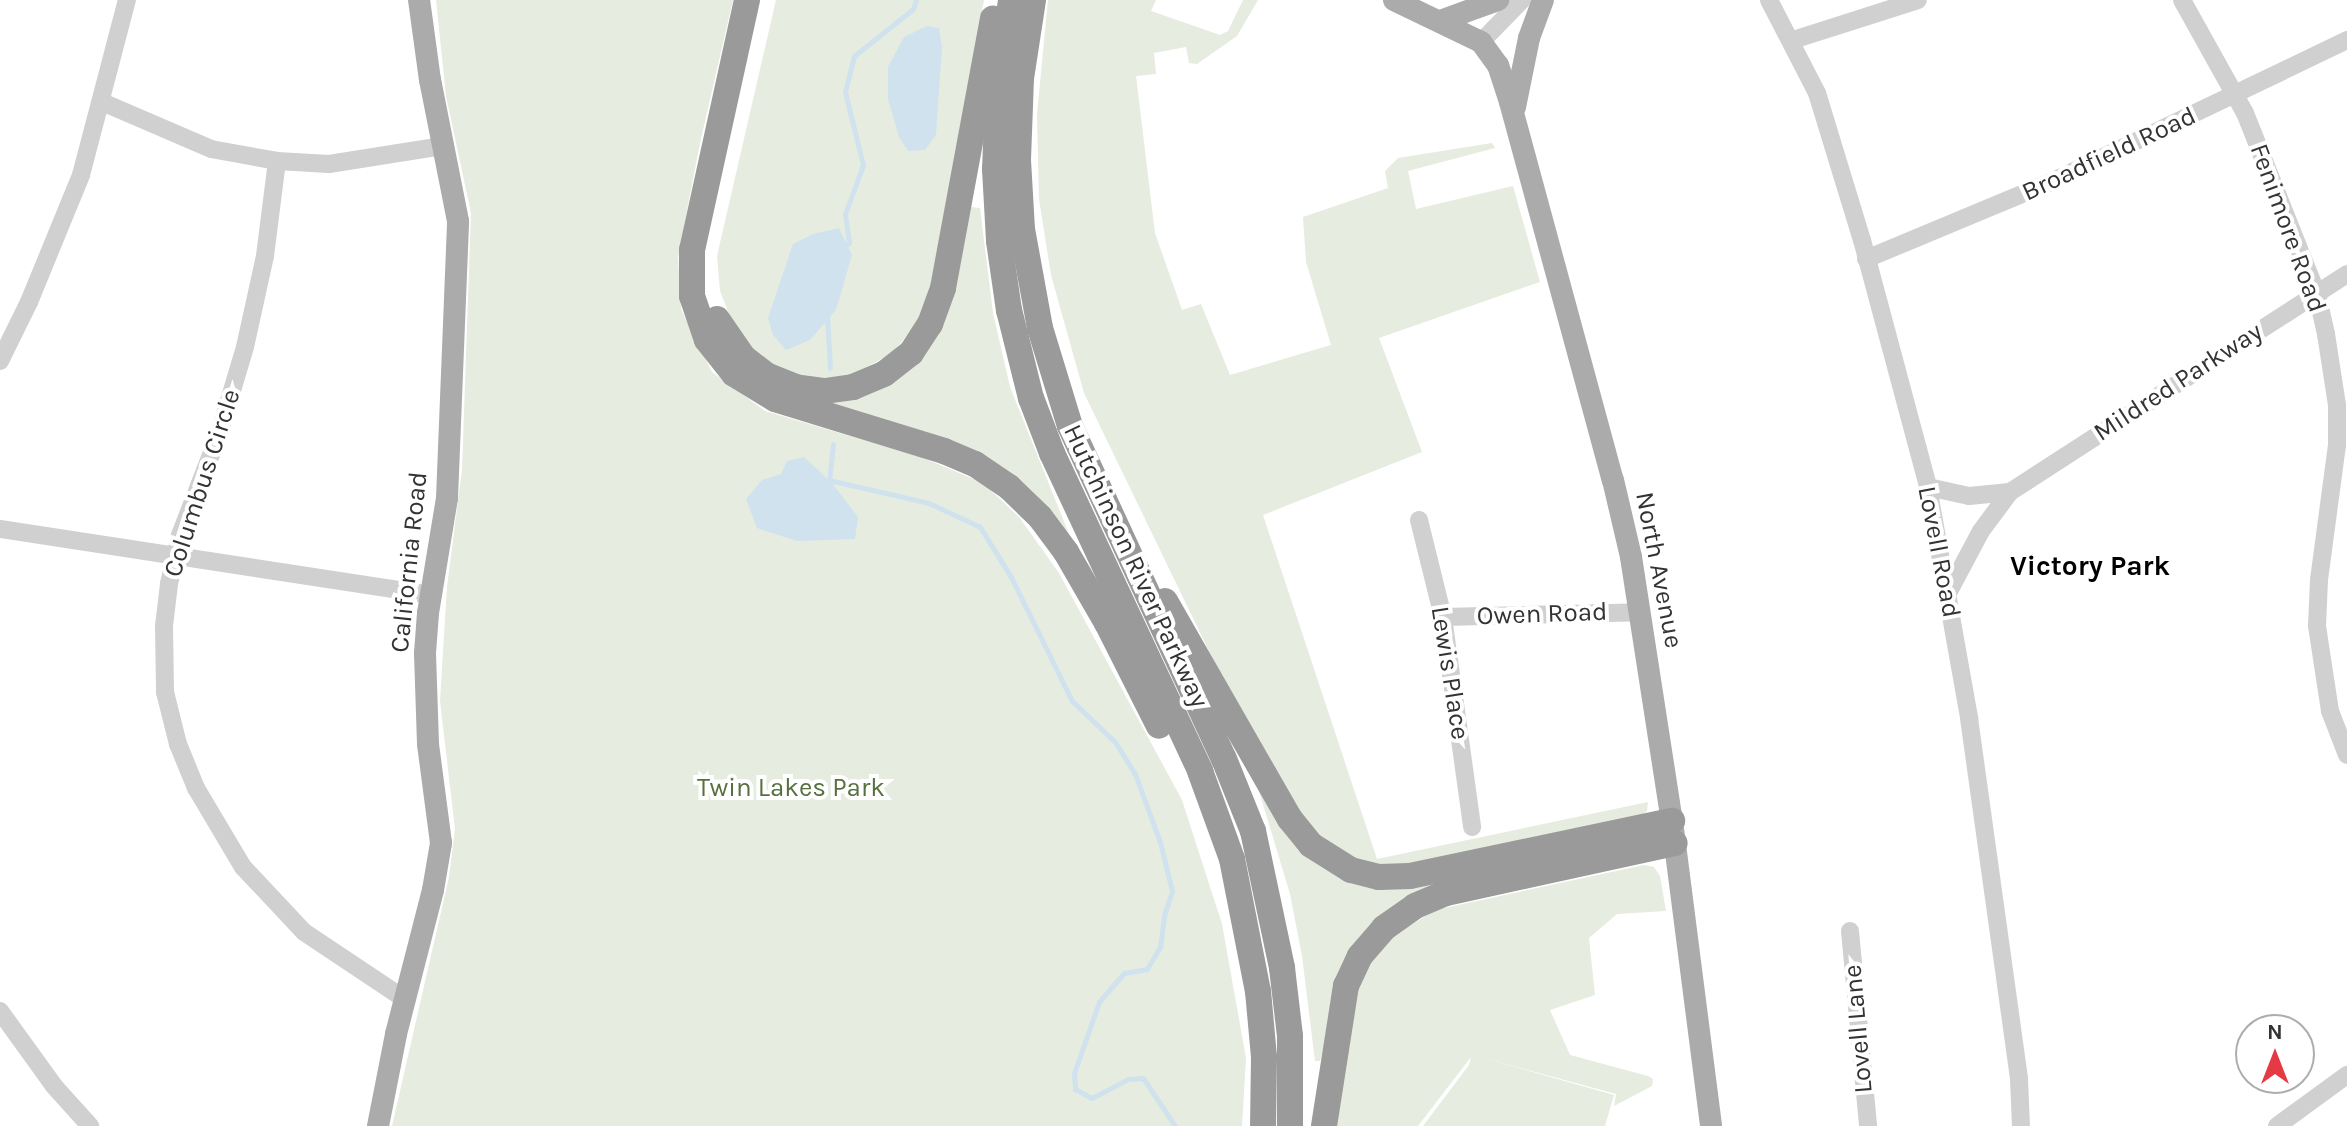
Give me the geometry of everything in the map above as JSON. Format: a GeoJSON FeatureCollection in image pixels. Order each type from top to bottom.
{"type":"FeatureCollection","features":[{"type":"Feature","properties":{"kind":"highway"},"geometry":{"type":"LineString","coordinates":[[747,0],[692,250],[692,296],[707,340],[734,374],[761,392],[952,454],[992,474],[1026,503],[1053,534],[1085,584],[1232,859]]}},
{"type":"Feature","properties":{"kind":"highway"},"geometry":{"type":"LineString","coordinates":[[765,0],[711,243],[709,293],[725,335],[755,368],[795,387],[825,391],[853,387],[892,369],[911,353],[930,324],[948,265],[984,54],[999,0]]}},
{"type":"Feature","properties":{"kind":"highway","name":"Hutchinson River Parkway"},"geometry":{"type":"LineString","coordinates":[[1011,0],[998,98],[995,169],[1000,252],[1016,342],[1052,453],[1200,771],[1232,859],[1258,991],[1264,1057],[1263,1126]]}},
{"type":"Feature","properties":{"kind":"highway","name":"Hutchinson River Parkway"},"geometry":{"type":"LineString","coordinates":[[1033,0],[1021,78],[1019,194],[1027,264],[1040,328],[1059,394],[1114,524],[1213,734],[1253,831],[1270,901],[1285,990],[1292,1073],[1290,1126]]}},
{"type":"Feature","properties":{"kind":"highway"},"geometry":{"type":"LineString","coordinates":[[1114,524],[1185,632],[1290,819],[1311,845],[1337,862],[1379,877],[1410,876],[1674,832]]}},
{"type":"Feature","properties":{"kind":"highway"},"geometry":{"type":"LineString","coordinates":[[1324,1126],[1346,986],[1360,956],[1384,928],[1415,906],[1446,893],[1674,832]]}},
{"type":"Feature","properties":{"kind":"main road","name":"California Road"},"geometry":{"type":"LineString","coordinates":[[378,1126],[441,843],[425,700],[431,595],[447,498],[458,221],[419,0]]}},
{"type":"Feature","properties":{"kind":"main road"},"geometry":{"type":"LineString","coordinates":[[1394,0],[1481,42]]}},
{"type":"Feature","properties":{"kind":"main road"},"geometry":{"type":"LineString","coordinates":[[1440,21],[1498,0]]}},
{"type":"Feature","properties":{"kind":"main road"},"geometry":{"type":"LineString","coordinates":[[1513,114],[1529,38],[1543,0]]}},
{"type":"Feature","properties":{"kind":"main road","name":"North Avenue"},"geometry":{"type":"LineString","coordinates":[[1481,42],[1502,73],[1613,480],[1641,612],[1674,832],[1711,1126]]}},
{"type":"Feature","properties":{"kind":"street"},"geometry":{"type":"LineString","coordinates":[[0,361],[81,175],[127,0]]}},
{"type":"Feature","properties":{"kind":"street"},"geometry":{"type":"LineString","coordinates":[[1481,42],[1522,0]]}},
{"type":"Feature","properties":{"kind":"street","name":"Lovell Road"},"geometry":{"type":"LineString","coordinates":[[1769,0],[1793,40],[1817,93],[1928,487],[1969,718],[2019,1079],[2021,1126]]}},
{"type":"Feature","properties":{"kind":"street"},"geometry":{"type":"LineString","coordinates":[[1793,40],[1918,0]]}},
{"type":"Feature","properties":{"kind":"street","name":"Fenimore Road"},"geometry":{"type":"LineString","coordinates":[[2182,0],[2234,95],[2317,294],[2333,367],[2337,445],[2319,580],[2317,626],[2330,711],[2347,755]]}},
{"type":"Feature","properties":{"kind":"street","name":"Broadfield Road"},"geometry":{"type":"LineString","coordinates":[[1866,259],[2053,181],[2347,40]]}},
{"type":"Feature","properties":{"kind":"street"},"geometry":{"type":"LineString","coordinates":[[102,102],[211,149],[277,161],[329,164],[443,146]]}},
{"type":"Feature","properties":{"kind":"street","name":"Columbus Circle"},"geometry":{"type":"LineString","coordinates":[[277,161],[265,256],[245,347],[175,556],[164,626],[165,692],[178,744],[196,788],[243,867],[304,932],[406,1000]]}},
{"type":"Feature","properties":{"kind":"street","name":"Mildred Parkway"},"geometry":{"type":"LineString","coordinates":[[1948,593],[1981,531],[2010,492],[2347,274]]}},
{"type":"Feature","properties":{"kind":"street","name":"Mildred Parkway"},"geometry":{"type":"LineString","coordinates":[[1928,487],[1969,496],[2010,492]]}},
{"type":"Feature","properties":{"kind":"street","name":"Lewis Place"},"geometry":{"type":"LineString","coordinates":[[1419,520],[1443,617],[1472,827]]}},
{"type":"Feature","properties":{"kind":"street"},"geometry":{"type":"LineString","coordinates":[[0,529],[431,595]]}},
{"type":"Feature","properties":{"kind":"street","name":"Owen Road"},"geometry":{"type":"LineString","coordinates":[[1443,617],[1641,612]]}},
{"type":"Feature","properties":{"kind":"street","name":"Lovell Lane"},"geometry":{"type":"LineString","coordinates":[[1850,931],[1868,1126]]}},
{"type":"Feature","properties":{"kind":"street"},"geometry":{"type":"LineString","coordinates":[[0,1011],[54,1086],[90,1126]]}},
{"type":"Feature","properties":{"kind":"street"},"geometry":{"type":"LineString","coordinates":[[2277,1126],[2347,1075]]}},
{"type":"Feature","properties":{"kind":"green space","name":"Twin Lakes Park"},"geometry":{"type":"Polygon","coordinates":[[[436,0],[733,0],[678,257],[681,309],[712,372],[765,411],[921,457],[983,483],[1019,517],[1059,573],[1182,800],[1222,924],[1246,1058],[1242,1126],[392,1126],[449,877],[455,829],[440,701],[447,587],[462,470],[471,213],[446,96],[436,0]]]}},
{"type":"Feature","properties":{"kind":"green space"},"geometry":{"type":"Polygon","coordinates":[[[776,0],[984,0],[931,283],[917,322],[893,353],[849,376],[811,380],[770,366],[737,335],[720,291],[717,256],[776,0]]]}},
{"type":"Feature","properties":{"kind":"green space"},"geometry":{"type":"Polygon","coordinates":[[[1048,0],[1156,0],[1151,11],[1220,35],[1228,31],[1243,0],[1258,0],[1237,36],[1197,64],[1189,63],[1186,47],[1154,53],[1156,74],[1136,76],[1155,233],[1182,310],[1201,304],[1230,375],[1331,345],[1306,262],[1303,217],[1388,188],[1385,171],[1398,158],[1492,143],[1495,148],[1408,171],[1416,209],[1513,186],[1540,282],[1379,338],[1422,452],[1263,515],[1377,859],[1648,802],[1647,811],[1639,817],[1422,863],[1383,867],[1353,860],[1324,844],[1294,807],[1222,678],[1084,393],[1051,275],[1039,199],[1037,114],[1048,0]]]}},
{"type":"Feature","properties":{"kind":"green space"},"geometry":{"type":"Polygon","coordinates":[[[970,207],[980,208],[993,313],[1010,387],[1069,534],[1066,537],[1039,502],[819,399],[915,363],[970,207]]]}},
{"type":"Feature","properties":{"kind":"green space"},"geometry":{"type":"Polygon","coordinates":[[[1262,790],[1333,871],[1466,874],[1396,906],[1325,1043],[1320,1061],[1315,1061],[1302,956],[1290,894],[1259,791],[1262,790]]]}},
{"type":"Feature","properties":{"kind":"green space"},"geometry":{"type":"Polygon","coordinates":[[[1644,865],[1654,867],[1660,876],[1666,911],[1617,914],[1589,938],[1595,995],[1550,1010],[1570,1055],[1648,1076],[1653,1079],[1652,1086],[1614,1106],[1616,1094],[1473,1055],[1614,1095],[1605,1126],[1423,1126],[1469,1065],[1471,1057],[1418,1126],[1336,1126],[1353,1002],[1370,964],[1395,935],[1435,910],[1644,865]]]}},
{"type":"Feature","properties":{"kind":"water"},"geometry":{"type":"Polygon","coordinates":[[[927,26],[939,28],[942,47],[936,135],[925,150],[908,151],[899,137],[888,99],[888,67],[904,37],[927,26]]]}},
{"type":"Feature","properties":{"kind":"water"},"geometry":{"type":"Polygon","coordinates":[[[839,228],[852,255],[836,310],[810,340],[786,350],[773,335],[768,318],[793,244],[813,234],[839,228]]]}},
{"type":"Feature","properties":{"kind":"water"},"geometry":{"type":"Polygon","coordinates":[[[804,457],[832,483],[858,517],[855,539],[797,541],[757,528],[746,499],[762,480],[781,474],[787,461],[804,457]]]}},
{"type":"Feature","properties":{"kind":"waterway"},"geometry":{"type":"LineString","coordinates":[[842,247],[849,243],[845,214],[863,165],[845,92],[854,56],[913,9],[916,0]]}},
{"type":"Feature","properties":{"kind":"waterway"},"geometry":{"type":"LineString","coordinates":[[827,315],[830,368]]}},
{"type":"Feature","properties":{"kind":"waterway"},"geometry":{"type":"LineString","coordinates":[[833,444],[829,480],[929,503],[980,527],[1011,577],[1072,701],[1115,742],[1135,774],[1160,842],[1172,891],[1164,916],[1160,947],[1147,969],[1124,973],[1099,1002],[1074,1073],[1075,1089],[1092,1098],[1128,1079],[1143,1078],[1175,1126]]}},
{"type":"Feature","properties":{"kind":"district","name":"Victory Park"},"geometry":{"type":"Point","coordinates":[2090,566]}}]}
